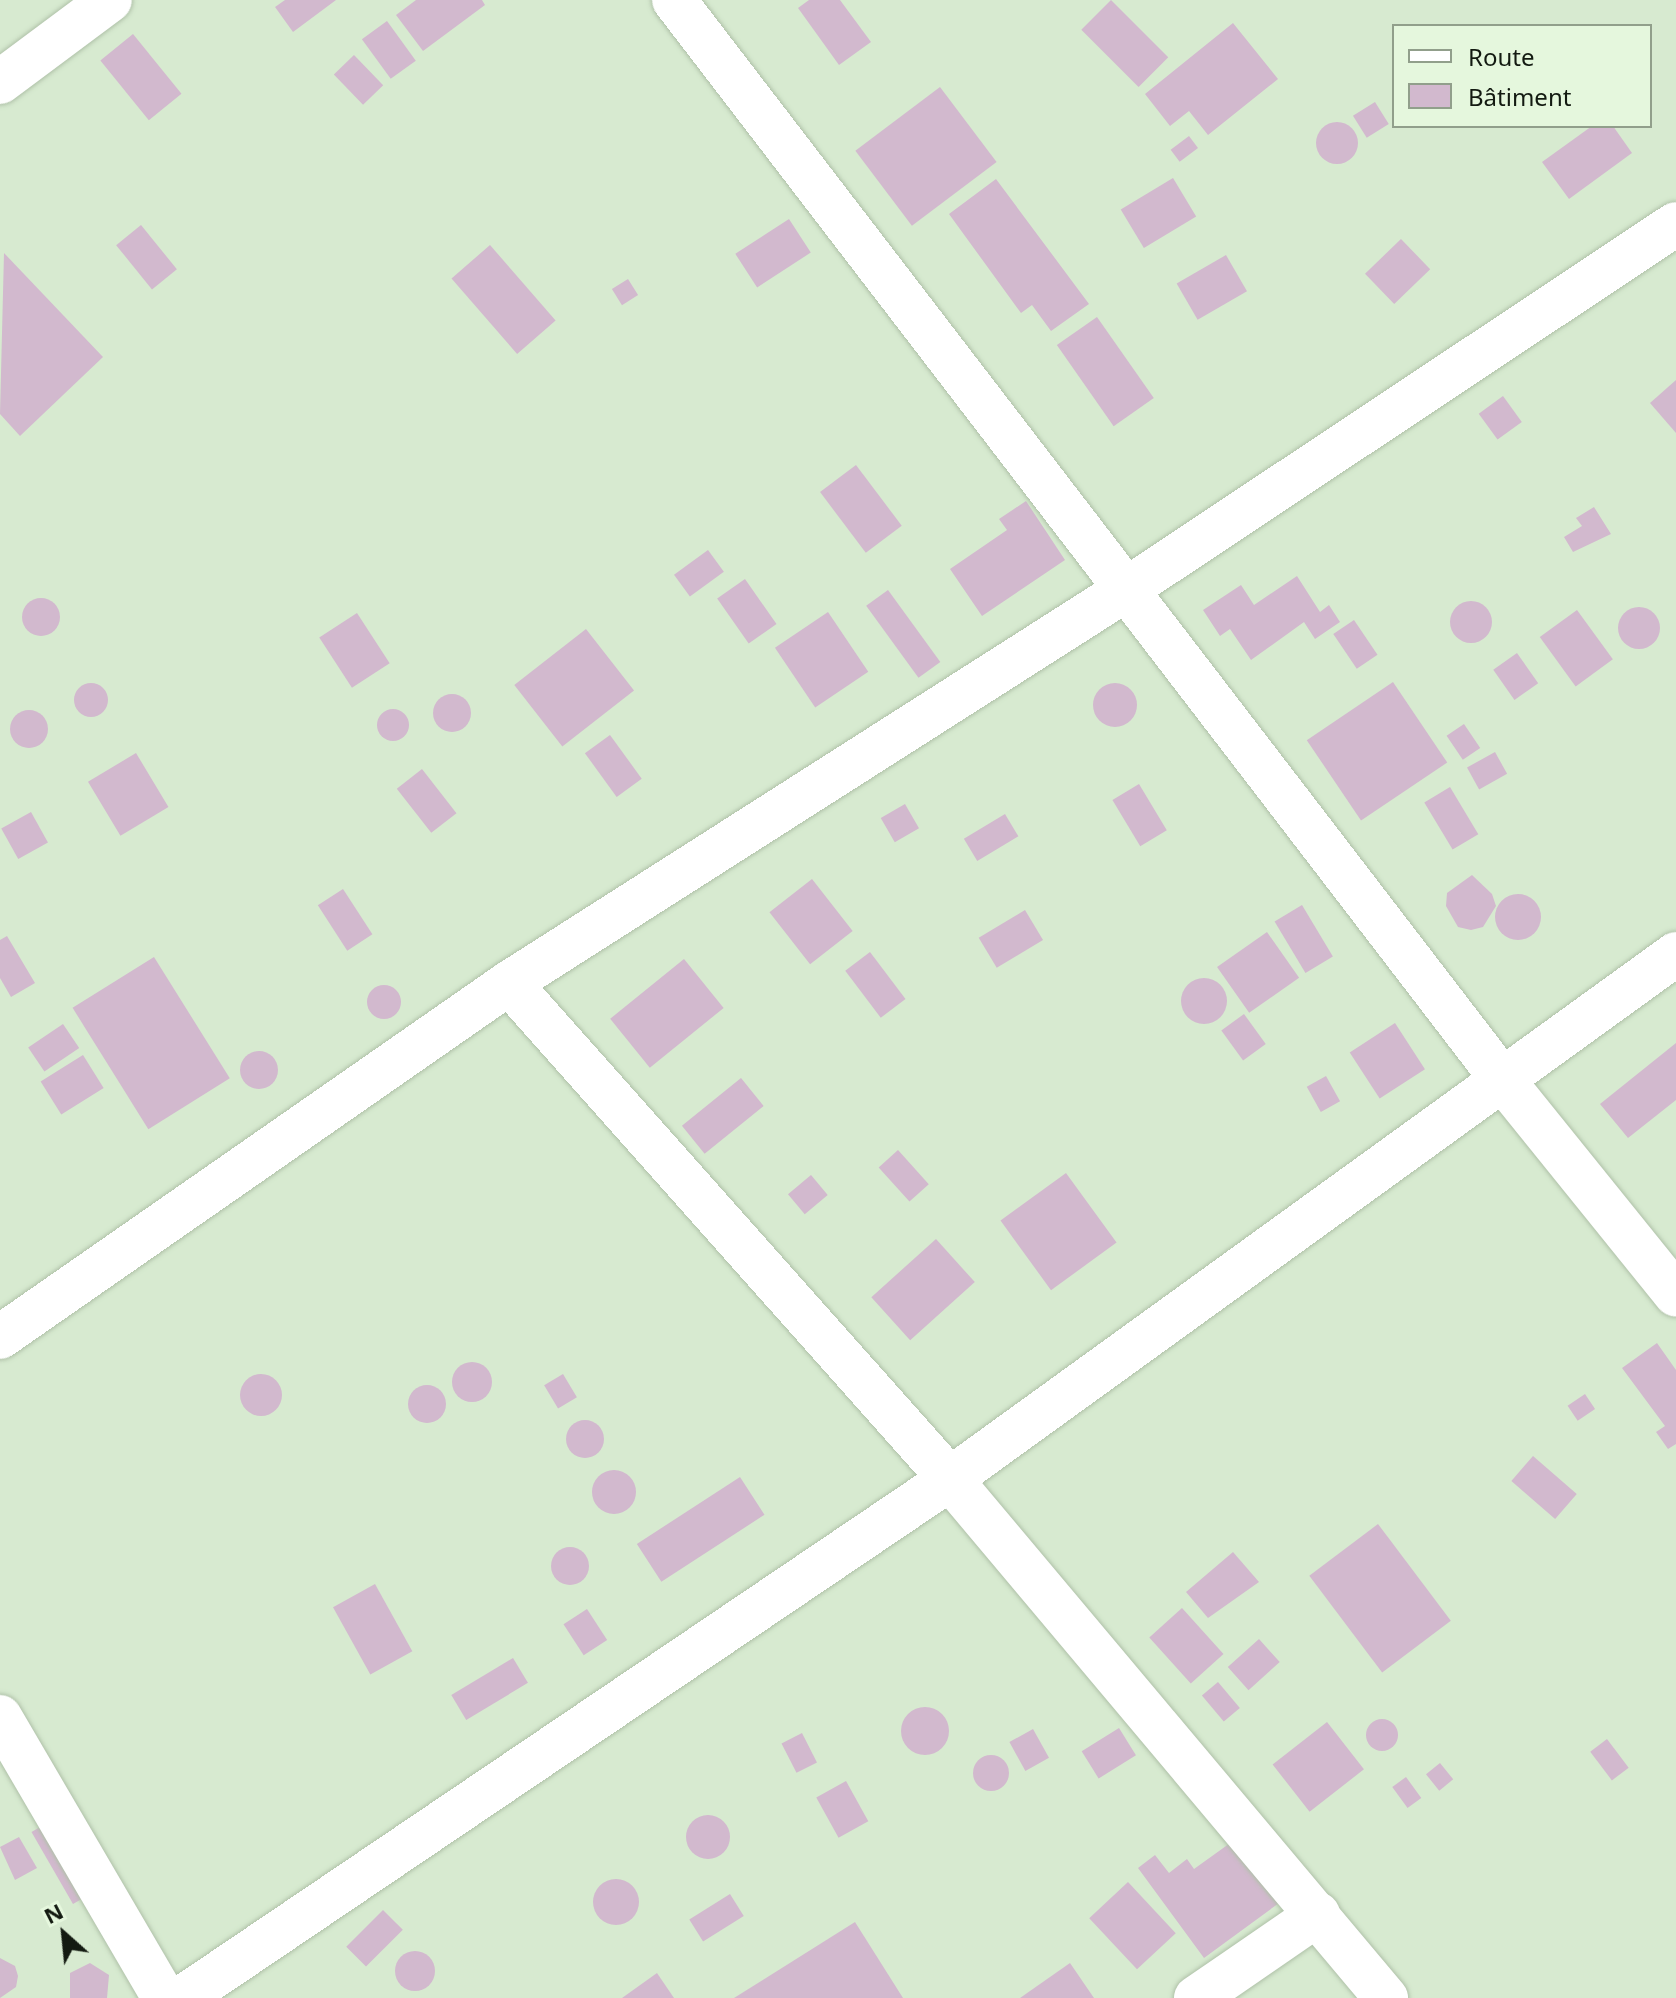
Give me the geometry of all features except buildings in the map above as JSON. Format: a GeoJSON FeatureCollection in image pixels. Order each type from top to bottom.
{"type":"FeatureCollection","features":[{"type":"Feature","properties":{"kind":"street"},"geometry":{"type":"LineString","coordinates":[[0,82],[110,0]]}},
{"type":"Feature","properties":{"kind":"street"},"geometry":{"type":"LineString","coordinates":[[674,0],[1502,1079],[1676,1295]]}},
{"type":"Feature","properties":{"kind":"street"},"geometry":{"type":"LineString","coordinates":[[0,1337],[509,983],[1127,589],[1676,224]]}},
{"type":"Feature","properties":{"kind":"street"},"geometry":{"type":"LineString","coordinates":[[182,1998],[950,1479],[1676,954]]}},
{"type":"Feature","properties":{"kind":"street"},"geometry":{"type":"LineString","coordinates":[[509,983],[950,1479],[1386,1998]]}},
{"type":"Feature","properties":{"kind":"street"},"geometry":{"type":"LineString","coordinates":[[0,1717],[164,1998]]}},
{"type":"Feature","properties":{"kind":"street"},"geometry":{"type":"LineString","coordinates":[[1196,1998],[1318,1914]]}}]}
